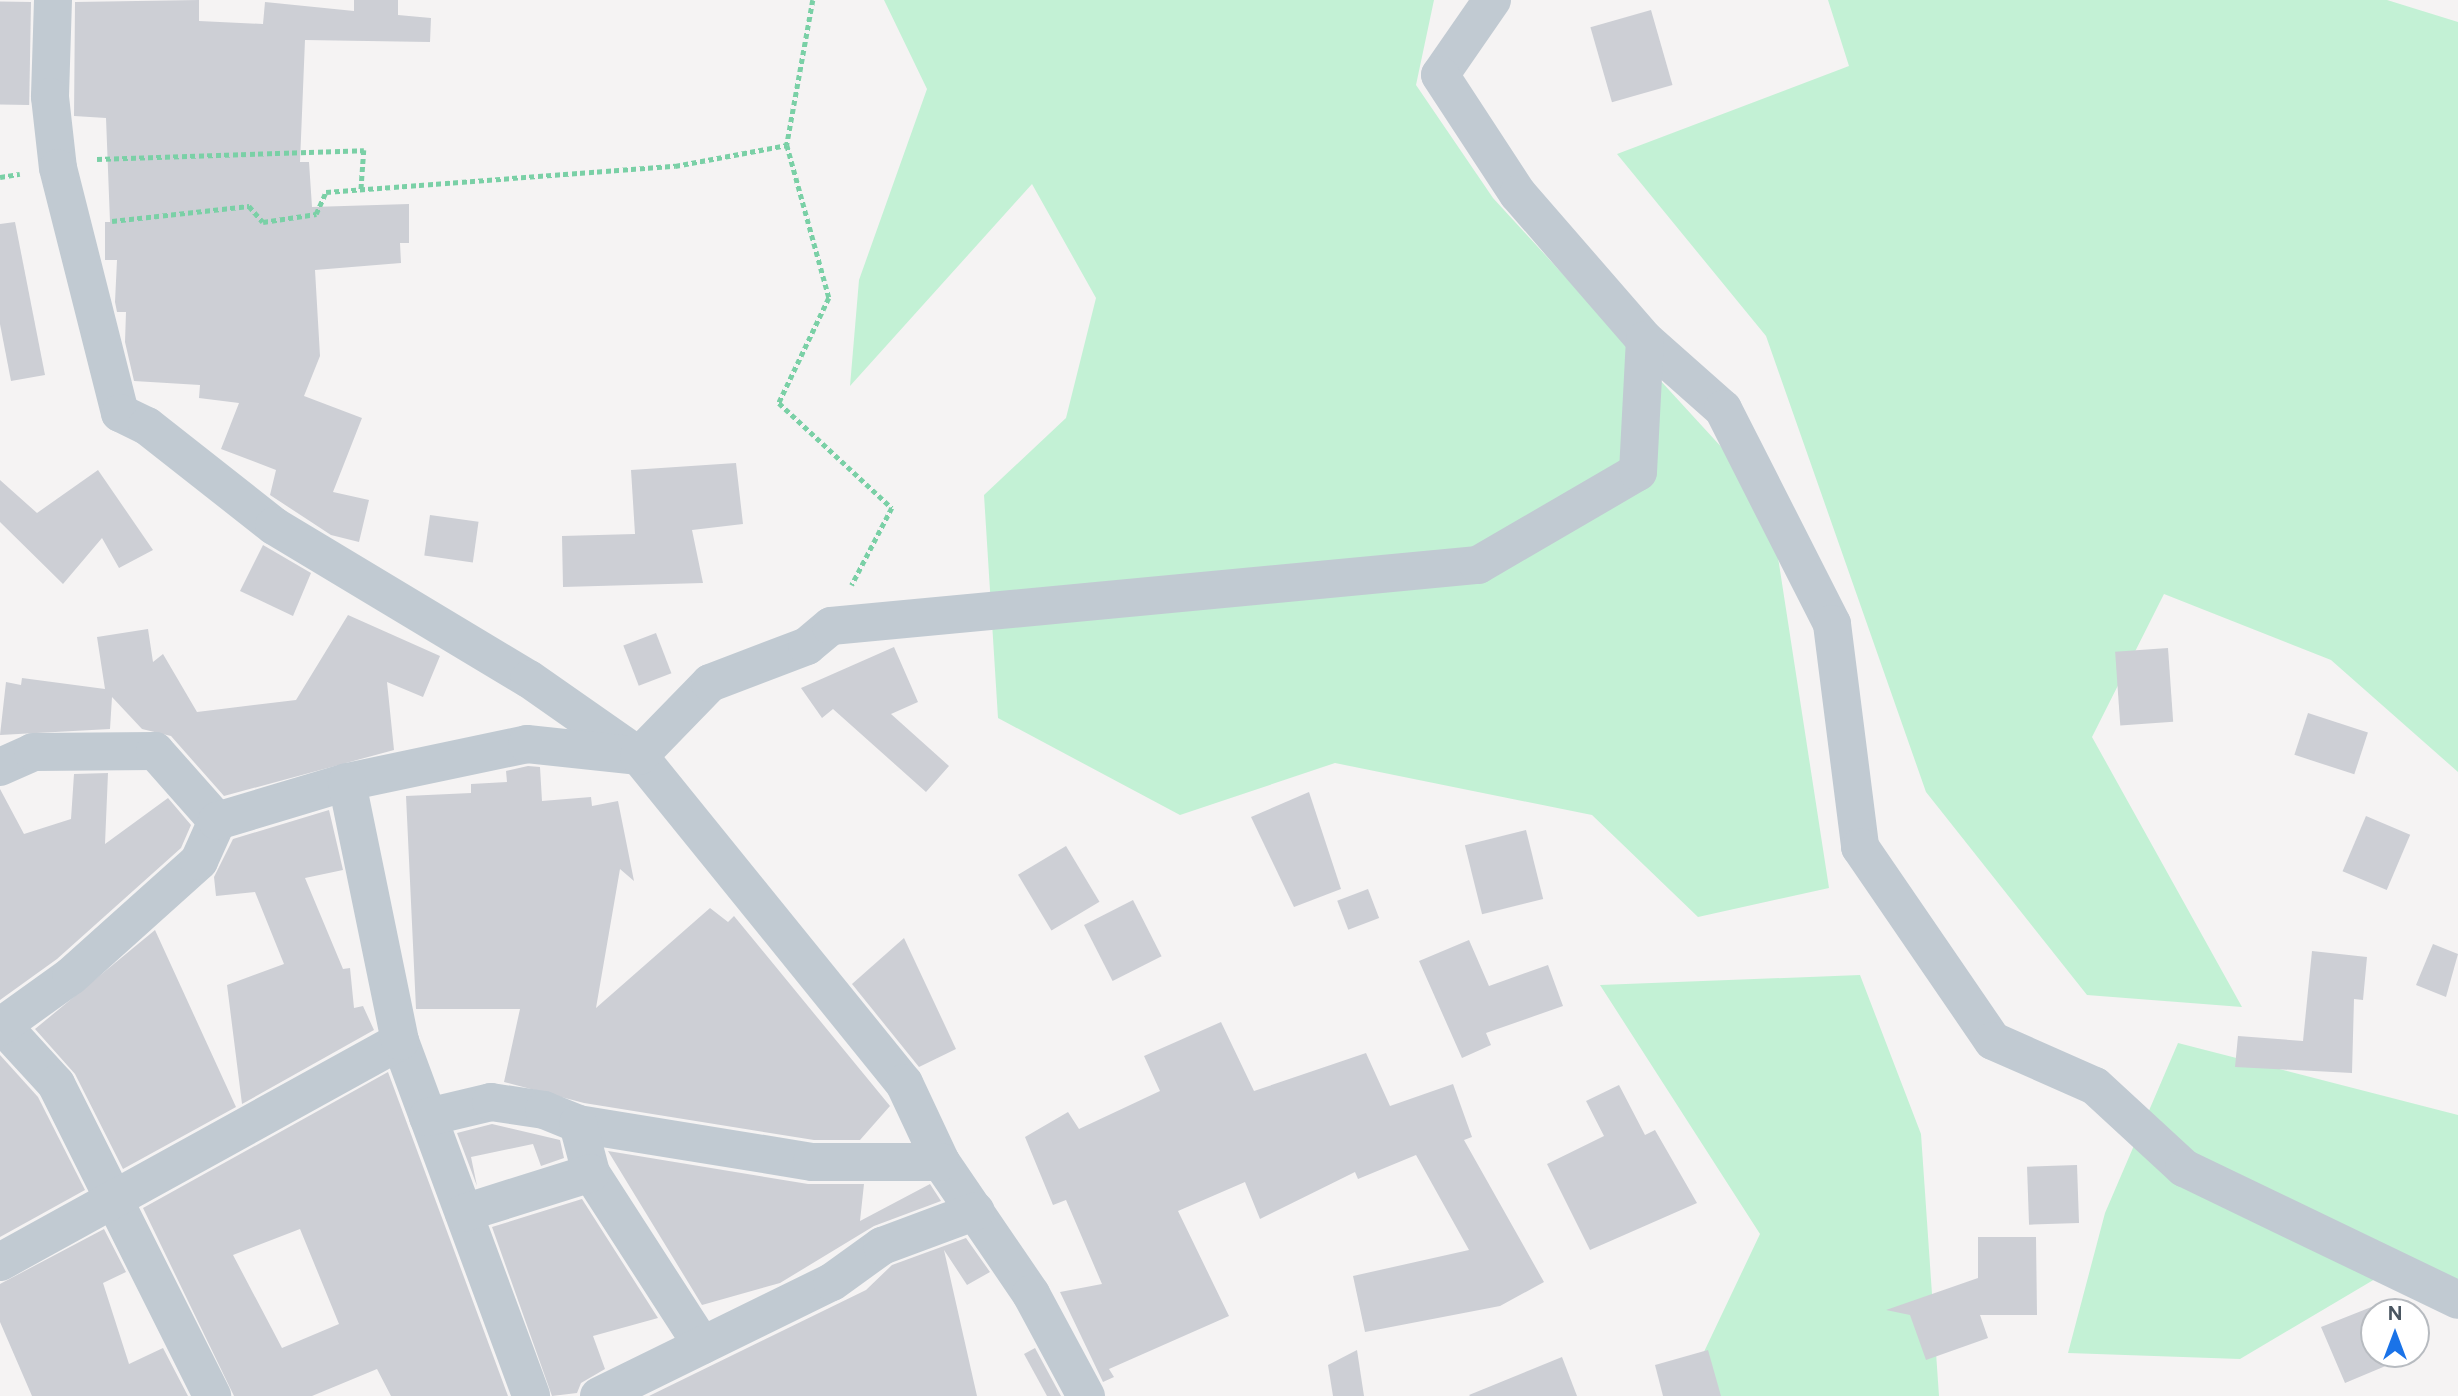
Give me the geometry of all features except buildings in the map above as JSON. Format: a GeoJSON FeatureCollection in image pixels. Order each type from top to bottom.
{"type":"FeatureCollection","features":[{"type":"Feature","properties":{"kind":"street"},"geometry":{"type":"LineString","coordinates":[[53,0],[50,97],[58,168],[76,225],[89,307],[120,413],[147,426],[274,526],[529,679],[639,756],[859,1022],[904,1083],[941,1162],[976,1211],[1086,1396]]}},
{"type":"Feature","properties":{"kind":"street"},"geometry":{"type":"LineString","coordinates":[[1492,0],[1440,75],[1518,194],[1645,340],[1723,409],[1832,624],[1860,847],[1993,1041],[2095,1086],[2184,1168],[2458,1300]]}},
{"type":"Feature","properties":{"kind":"street"},"geometry":{"type":"LineString","coordinates":[[639,756],[710,683],[807,646],[831,626],[1478,565],[1638,472],[1645,340]]}},
{"type":"Feature","properties":{"kind":"street"},"geometry":{"type":"LineString","coordinates":[[212,1396],[56,1084],[1,1026],[71,976],[199,861],[217,821],[347,782],[527,744],[639,756]]}},
{"type":"Feature","properties":{"kind":"street"},"geometry":{"type":"LineString","coordinates":[[0,767],[33,752],[155,751],[217,821]]}},
{"type":"Feature","properties":{"kind":"street"},"geometry":{"type":"LineString","coordinates":[[347,782],[400,1041],[531,1396]]}},
{"type":"Feature","properties":{"kind":"street"},"geometry":{"type":"LineString","coordinates":[[0,1262],[111,1197],[400,1041]]}},
{"type":"Feature","properties":{"kind":"street"},"geometry":{"type":"LineString","coordinates":[[428,1117],[491,1102],[544,1110],[578,1124],[812,1163],[941,1162]]}},
{"type":"Feature","properties":{"kind":"street"},"geometry":{"type":"LineString","coordinates":[[578,1124],[591,1173],[702,1345]]}},
{"type":"Feature","properties":{"kind":"street"},"geometry":{"type":"LineString","coordinates":[[464,1213],[591,1173]]}},
{"type":"Feature","properties":{"kind":"street"},"geometry":{"type":"LineString","coordinates":[[599,1396],[832,1282],[882,1246],[976,1211]]}},
{"type":"Feature","properties":{"kind":"path"},"geometry":{"type":"LineString","coordinates":[[813,0],[787,145],[829,298],[779,403],[892,508],[831,626]]}},
{"type":"Feature","properties":{"kind":"path"},"geometry":{"type":"LineString","coordinates":[[76,225],[249,206],[263,222],[316,214],[326,192],[361,192],[675,166],[787,145]]}},
{"type":"Feature","properties":{"kind":"path"},"geometry":{"type":"LineString","coordinates":[[0,177],[58,168],[107,156],[364,149],[361,192]]}},
{"type":"Feature","properties":{"kind":"green space"},"geometry":{"type":"Polygon","coordinates":[[[884,0],[1434,0],[1416,85],[1493,198],[1769,499],[1829,888],[1698,917],[1592,815],[1335,763],[1180,815],[998,718],[984,495],[1066,418],[1096,298],[1032,184],[850,386],[859,280],[927,89],[884,0]]]}},
{"type":"Feature","properties":{"kind":"green space"},"geometry":{"type":"Polygon","coordinates":[[[1828,0],[2387,0],[2458,22],[2458,772],[2331,660],[2164,594],[2092,737],[2242,1007],[2087,995],[1926,792],[1766,336],[1617,154],[1849,66],[1828,0]]]}},
{"type":"Feature","properties":{"kind":"green space"},"geometry":{"type":"Polygon","coordinates":[[[1860,975],[1921,1134],[1939,1396],[1683,1396],[1760,1234],[1600,985],[1860,975]]]}},
{"type":"Feature","properties":{"kind":"green space"},"geometry":{"type":"Polygon","coordinates":[[[2178,1043],[2458,1115],[2458,1289],[2397,1266],[2240,1359],[2068,1353],[2105,1213],[2178,1043]]]}}]}
